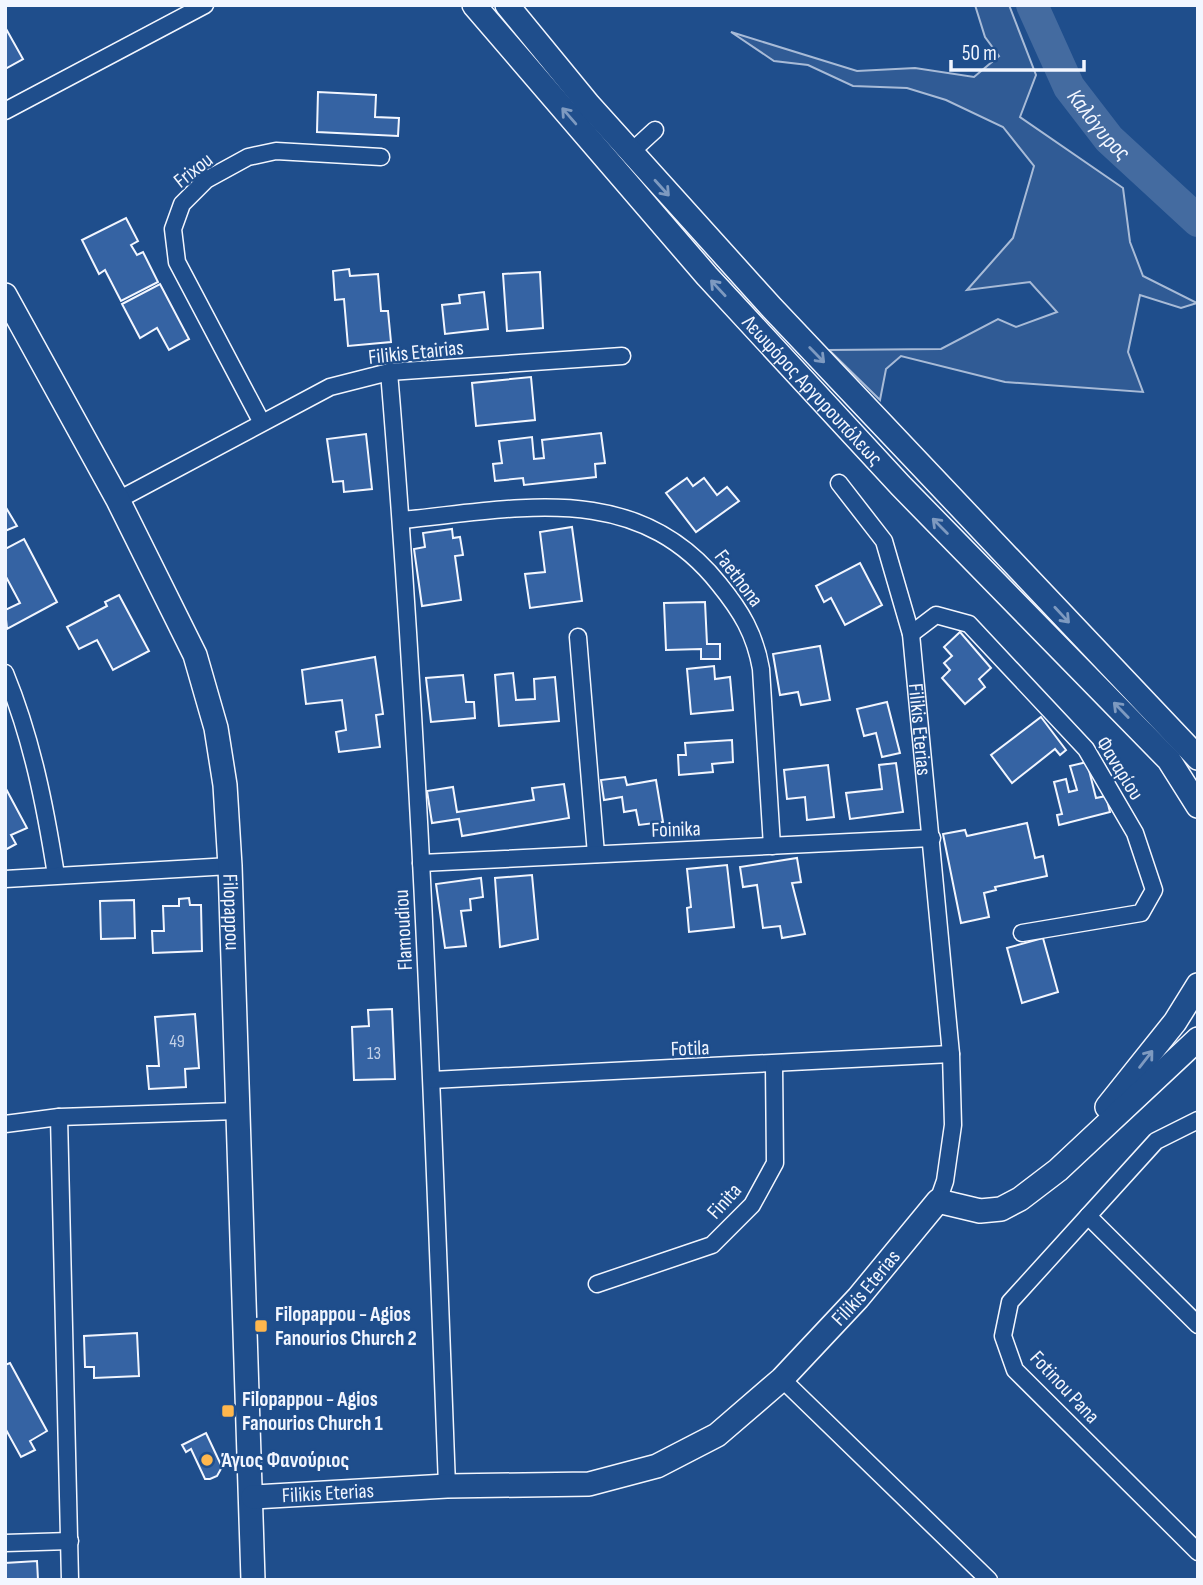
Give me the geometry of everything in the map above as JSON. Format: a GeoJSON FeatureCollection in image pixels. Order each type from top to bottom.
{"type":"FeatureCollection","features":[{"type":"Feature","properties":{"kind":"main road","name":"Λεωφόρος Αργυρουπόλεως"},"geometry":{"type":"LineString","coordinates":[[474,5],[707,276],[901,486],[1183,754]]}},
{"type":"Feature","properties":{"kind":"main road","name":"Λεωφόρος Αργυρουπόλεως"},"geometry":{"type":"LineString","coordinates":[[507,5],[631,152],[1183,754]]}},
{"type":"Feature","properties":{"kind":"main road","name":"Filopappou"},"geometry":{"type":"LineString","coordinates":[[5,295],[118,500],[195,655],[216,728],[225,785],[230,866],[253,1497],[253,1580]]}},
{"type":"Feature","properties":{"kind":"main road"},"geometry":{"type":"LineString","coordinates":[[1183,754],[1198,806]]}},
{"type":"Feature","properties":{"kind":"main road"},"geometry":{"type":"LineString","coordinates":[[1058,1170],[1175,1022],[1198,985]]}},
{"type":"Feature","properties":{"kind":"main road"},"geometry":{"type":"LineString","coordinates":[[938,1201],[980,1211],[1001,1209],[1020,1199],[1058,1170],[1198,1039]]}},
{"type":"Feature","properties":{"kind":"main road","name":"Filikis Eterias"},"geometry":{"type":"LineString","coordinates":[[253,1497],[447,1486],[589,1484],[657,1466],[717,1435],[782,1379],[866,1290],[938,1201]]}},
{"type":"Feature","properties":{"kind":"street"},"geometry":{"type":"LineString","coordinates":[[5,111],[205,5]]}},
{"type":"Feature","properties":{"kind":"street"},"geometry":{"type":"LineString","coordinates":[[631,152],[655,130]]}},
{"type":"Feature","properties":{"kind":"street","name":"Frixou"},"geometry":{"type":"LineString","coordinates":[[261,421],[177,262],[173,229],[181,204],[206,180],[248,157],[276,151],[381,158]]}},
{"type":"Feature","properties":{"kind":"street","name":"Filikis Etairias"},"geometry":{"type":"LineString","coordinates":[[118,500],[261,421],[330,387],[389,372],[622,356]]}},
{"type":"Feature","properties":{"kind":"street","name":"Flamoudiou"},"geometry":{"type":"LineString","coordinates":[[389,372],[401,520],[421,863],[447,1486]]}},
{"type":"Feature","properties":{"kind":"street"},"geometry":{"type":"LineString","coordinates":[[839,484],[884,541],[911,634]]}},
{"type":"Feature","properties":{"kind":"street","name":"Faethona"},"geometry":{"type":"LineString","coordinates":[[401,520],[556,505],[609,513],[666,534],[702,561],[741,612],[756,641],[761,669],[772,846]]}},
{"type":"Feature","properties":{"kind":"street","name":"Φαναρίου"},"geometry":{"type":"LineString","coordinates":[[911,634],[936,615],[970,624],[1086,749],[1135,833],[1154,890],[1141,913],[1021,933]]}},
{"type":"Feature","properties":{"kind":"street","name":"Filikis Eterias"},"geometry":{"type":"LineString","coordinates":[[911,634],[951,1054],[953,1125],[945,1181],[938,1201]]}},
{"type":"Feature","properties":{"kind":"street"},"geometry":{"type":"LineString","coordinates":[[578,637],[596,854]]}},
{"type":"Feature","properties":{"kind":"street"},"geometry":{"type":"LineString","coordinates":[[5,673],[26,724],[47,814],[56,875]]}},
{"type":"Feature","properties":{"kind":"street","name":"Foinika"},"geometry":{"type":"LineString","coordinates":[[421,863],[932,838]]}},
{"type":"Feature","properties":{"kind":"street"},"geometry":{"type":"LineString","coordinates":[[5,878],[230,866]]}},
{"type":"Feature","properties":{"kind":"street","name":"Fotila"},"geometry":{"type":"LineString","coordinates":[[432,1080],[774,1065],[951,1054]]}},
{"type":"Feature","properties":{"kind":"street","name":"Finita"},"geometry":{"type":"LineString","coordinates":[[597,1284],[712,1245],[752,1205],[775,1163],[774,1065]]}},
{"type":"Feature","properties":{"kind":"street"},"geometry":{"type":"LineString","coordinates":[[5,1124],[59,1118],[237,1111]]}},
{"type":"Feature","properties":{"kind":"street"},"geometry":{"type":"LineString","coordinates":[[59,1118],[71,1580]]}},
{"type":"Feature","properties":{"kind":"street","name":"Fotinou Pana"},"geometry":{"type":"LineString","coordinates":[[1198,1121],[1156,1141],[1010,1301],[1003,1336],[1016,1370],[1198,1552]]}},
{"type":"Feature","properties":{"kind":"street"},"geometry":{"type":"LineString","coordinates":[[1088,1216],[1198,1325]]}},
{"type":"Feature","properties":{"kind":"street"},"geometry":{"type":"LineString","coordinates":[[782,1379],[989,1580]]}},
{"type":"Feature","properties":{"kind":"street"},"geometry":{"type":"LineString","coordinates":[[5,1543],[70,1541]]}},
{"type":"Feature","properties":{"kind":"shaded area"},"geometry":{"type":"Polygon","coordinates":[[[975,5],[1009,5],[1036,75],[1020,117],[1123,188],[1130,242],[1143,276],[1197,303],[1181,308],[1140,295],[1128,352],[1143,392],[1005,382],[901,356],[886,369],[880,400],[829,350],[941,349],[998,319],[1016,327],[1057,312],[1030,282],[967,290],[1013,238],[1034,166],[1003,127],[946,100],[907,88],[853,86],[808,65],[774,61],[731,32],[857,71],[915,68],[974,77],[999,56],[985,37],[975,5]]]}},
{"type":"Feature","properties":{"kind":"building"},"geometry":{"type":"Polygon","coordinates":[[[5,27],[23,59],[5,69],[5,27]]]}},
{"type":"Feature","properties":{"kind":"building"},"geometry":{"type":"Polygon","coordinates":[[[318,92],[376,95],[375,117],[399,118],[398,136],[317,132],[318,92]]]}},
{"type":"Feature","properties":{"kind":"building"},"geometry":{"type":"Polygon","coordinates":[[[126,218],[138,241],[131,245],[137,255],[143,252],[158,282],[121,301],[105,270],[99,274],[82,240],[126,218]]]}},
{"type":"Feature","properties":{"kind":"building"},"geometry":{"type":"Polygon","coordinates":[[[349,269],[350,276],[378,274],[381,311],[388,311],[391,342],[348,346],[344,299],[335,300],[333,271],[349,269]]]}},
{"type":"Feature","properties":{"kind":"building"},"geometry":{"type":"Polygon","coordinates":[[[540,272],[543,328],[507,331],[503,274],[540,272]]]}},
{"type":"Feature","properties":{"kind":"building"},"geometry":{"type":"Polygon","coordinates":[[[160,284],[189,339],[169,350],[157,328],[140,338],[122,304],[160,284]]]}},
{"type":"Feature","properties":{"kind":"building"},"geometry":{"type":"Polygon","coordinates":[[[484,292],[488,329],[445,334],[442,305],[460,303],[459,295],[484,292]]]}},
{"type":"Feature","properties":{"kind":"building"},"geometry":{"type":"Polygon","coordinates":[[[531,377],[535,420],[476,426],[472,383],[531,377]]]}},
{"type":"Feature","properties":{"kind":"building"},"geometry":{"type":"Polygon","coordinates":[[[601,433],[605,463],[595,464],[596,477],[524,485],[523,478],[495,481],[493,464],[502,463],[499,441],[532,437],[534,459],[544,458],[542,440],[601,433]]]}},
{"type":"Feature","properties":{"kind":"building"},"geometry":{"type":"Polygon","coordinates":[[[366,434],[372,489],[344,492],[343,481],[333,482],[327,439],[366,434]]]}},
{"type":"Feature","properties":{"kind":"building"},"geometry":{"type":"Polygon","coordinates":[[[687,478],[693,486],[704,478],[717,495],[727,487],[739,501],[696,532],[666,493],[687,478]]]}},
{"type":"Feature","properties":{"kind":"building"},"geometry":{"type":"Polygon","coordinates":[[[5,506],[17,526],[5,531],[5,506]]]}},
{"type":"Feature","properties":{"kind":"building"},"geometry":{"type":"Polygon","coordinates":[[[572,527],[582,601],[530,608],[525,574],[545,572],[540,532],[572,527]]]}},
{"type":"Feature","properties":{"kind":"building"},"geometry":{"type":"Polygon","coordinates":[[[452,529],[453,538],[460,537],[463,555],[455,556],[461,600],[422,606],[414,549],[425,547],[423,533],[452,529]]]}},
{"type":"Feature","properties":{"kind":"building"},"geometry":{"type":"Polygon","coordinates":[[[24,539],[57,602],[7,629],[5,610],[20,603],[5,575],[5,549],[24,539]]]}},
{"type":"Feature","properties":{"kind":"building"},"geometry":{"type":"Polygon","coordinates":[[[860,563],[882,605],[845,625],[831,598],[824,602],[816,586],[860,563]]]}},
{"type":"Feature","properties":{"kind":"building"},"geometry":{"type":"Polygon","coordinates":[[[119,595],[149,651],[113,670],[97,640],[79,649],[67,627],[107,606],[105,602],[119,595]]]}},
{"type":"Feature","properties":{"kind":"building"},"geometry":{"type":"Polygon","coordinates":[[[705,602],[707,644],[720,644],[720,659],[701,659],[701,649],[666,650],[664,603],[705,602]]]}},
{"type":"Feature","properties":{"kind":"building"},"geometry":{"type":"Polygon","coordinates":[[[960,632],[991,668],[979,679],[985,687],[965,704],[942,678],[950,670],[944,663],[952,656],[944,647],[960,632]]]}},
{"type":"Feature","properties":{"kind":"building"},"geometry":{"type":"Polygon","coordinates":[[[820,646],[830,700],[801,705],[798,692],[780,695],[773,654],[820,646]]]}},
{"type":"Feature","properties":{"kind":"building"},"geometry":{"type":"Polygon","coordinates":[[[375,657],[383,714],[376,715],[380,747],[339,752],[336,732],[346,730],[342,700],[306,704],[302,670],[375,657]]]}},
{"type":"Feature","properties":{"kind":"building"},"geometry":{"type":"Polygon","coordinates":[[[714,666],[715,679],[730,677],[733,710],[691,714],[687,669],[714,666]]]}},
{"type":"Feature","properties":{"kind":"building"},"geometry":{"type":"Polygon","coordinates":[[[513,673],[516,700],[535,699],[534,679],[555,677],[559,721],[499,726],[495,675],[513,673]]]}},
{"type":"Feature","properties":{"kind":"building"},"geometry":{"type":"Polygon","coordinates":[[[463,675],[466,702],[474,702],[475,718],[431,722],[426,678],[463,675]]]}},
{"type":"Feature","properties":{"kind":"building"},"geometry":{"type":"Polygon","coordinates":[[[887,702],[900,753],[882,757],[876,733],[864,736],[857,709],[887,702]]]}},
{"type":"Feature","properties":{"kind":"building"},"geometry":{"type":"Polygon","coordinates":[[[1041,717],[1066,750],[1060,755],[1055,749],[1012,783],[991,755],[1041,717]]]}},
{"type":"Feature","properties":{"kind":"building"},"geometry":{"type":"Polygon","coordinates":[[[732,740],[733,762],[712,764],[713,772],[679,775],[678,755],[686,755],[685,743],[732,740]]]}},
{"type":"Feature","properties":{"kind":"building"},"geometry":{"type":"Polygon","coordinates":[[[1087,762],[1096,798],[1106,796],[1110,812],[1059,825],[1057,815],[1062,814],[1054,782],[1066,779],[1069,792],[1077,790],[1070,766],[1087,762]]]}},
{"type":"Feature","properties":{"kind":"building"},"geometry":{"type":"Polygon","coordinates":[[[896,763],[903,812],[850,819],[846,793],[882,789],[879,765],[896,763]]]}},
{"type":"Feature","properties":{"kind":"building"},"geometry":{"type":"Polygon","coordinates":[[[828,765],[834,817],[807,820],[805,797],[787,799],[784,770],[828,765]]]}},
{"type":"Feature","properties":{"kind":"building"},"geometry":{"type":"Polygon","coordinates":[[[625,777],[627,785],[656,780],[663,822],[639,825],[636,810],[624,812],[622,797],[604,800],[601,780],[625,777]]]}},
{"type":"Feature","properties":{"kind":"building"},"geometry":{"type":"Polygon","coordinates":[[[564,784],[569,818],[462,836],[459,819],[432,823],[427,791],[453,787],[457,812],[534,800],[532,788],[564,784]]]}},
{"type":"Feature","properties":{"kind":"building"},"geometry":{"type":"Polygon","coordinates":[[[5,787],[27,828],[11,835],[16,844],[5,850],[5,787]]]}},
{"type":"Feature","properties":{"kind":"building"},"geometry":{"type":"Polygon","coordinates":[[[1027,823],[1035,858],[1043,856],[1047,876],[995,887],[996,890],[984,893],[989,917],[961,923],[943,834],[965,830],[967,836],[1027,823]]]}},
{"type":"Feature","properties":{"kind":"building"},"geometry":{"type":"Polygon","coordinates":[[[797,858],[801,882],[792,883],[805,934],[782,938],[780,926],[763,928],[757,885],[743,887],[740,867],[797,858]]]}},
{"type":"Feature","properties":{"kind":"building"},"geometry":{"type":"Polygon","coordinates":[[[727,865],[734,927],[689,932],[687,908],[691,907],[687,869],[727,865]]]}},
{"type":"Feature","properties":{"kind":"building"},"geometry":{"type":"Polygon","coordinates":[[[532,875],[538,939],[500,947],[495,878],[532,875]]]}},
{"type":"Feature","properties":{"kind":"building"},"geometry":{"type":"Polygon","coordinates":[[[481,878],[483,897],[470,899],[471,910],[461,911],[466,946],[445,948],[436,884],[481,878]]]}},
{"type":"Feature","properties":{"kind":"building"},"geometry":{"type":"Polygon","coordinates":[[[189,898],[190,905],[201,905],[202,951],[153,953],[152,931],[164,931],[163,906],[179,906],[179,899],[189,898]]]}},
{"type":"Feature","properties":{"kind":"building"},"geometry":{"type":"Polygon","coordinates":[[[134,900],[135,938],[101,939],[100,901],[134,900]]]}},
{"type":"Feature","properties":{"kind":"building"},"geometry":{"type":"Polygon","coordinates":[[[1043,938],[1058,992],[1022,1003],[1007,948],[1043,938]]]}},
{"type":"Feature","properties":{"kind":"building"},"geometry":{"type":"Polygon","coordinates":[[[392,1009],[395,1079],[354,1080],[352,1027],[369,1026],[368,1010],[392,1009]]]}},
{"type":"Feature","properties":{"kind":"building"},"geometry":{"type":"Polygon","coordinates":[[[195,1014],[199,1068],[185,1069],[186,1087],[149,1089],[147,1066],[159,1066],[155,1017],[195,1014]]]}},
{"type":"Feature","properties":{"kind":"building"},"geometry":{"type":"Polygon","coordinates":[[[137,1333],[139,1376],[94,1378],[94,1367],[85,1367],[84,1336],[137,1333]]]}},
{"type":"Feature","properties":{"kind":"building"},"geometry":{"type":"Polygon","coordinates":[[[10,1363],[47,1431],[30,1441],[35,1450],[21,1457],[5,1428],[5,1365],[10,1363]]]}},
{"type":"Feature","properties":{"kind":"building","name":"Άγιος Φανούριος"},"geometry":{"type":"Polygon","coordinates":[[[206,1433],[222,1467],[217,1476],[210,1479],[205,1479],[191,1449],[186,1452],[182,1445],[206,1433]]]}},
{"type":"Feature","properties":{"kind":"building"},"geometry":{"type":"Polygon","coordinates":[[[37,1561],[38,1580],[5,1580],[5,1563],[37,1561]]]}},
{"type":"Feature","properties":{"kind":"waterway","name":"Καλόγυρος"},"geometry":{"type":"LineString","coordinates":[[1032,5],[1069,87],[1109,139],[1198,221]]}},
{"type":"Feature","properties":{"kind":"place","name":"Filopappou - Agios Fanourios Church 2"},"geometry":{"type":"Point","coordinates":[261,1326]}},
{"type":"Feature","properties":{"kind":"place","name":"Filopappou - Agios Fanourios Church 1"},"geometry":{"type":"Point","coordinates":[228,1411]}},
{"type":"Feature","properties":{"kind":"place","name":"Άγιος Φανούριος"},"geometry":{"type":"Point","coordinates":[207,1460]}}]}
